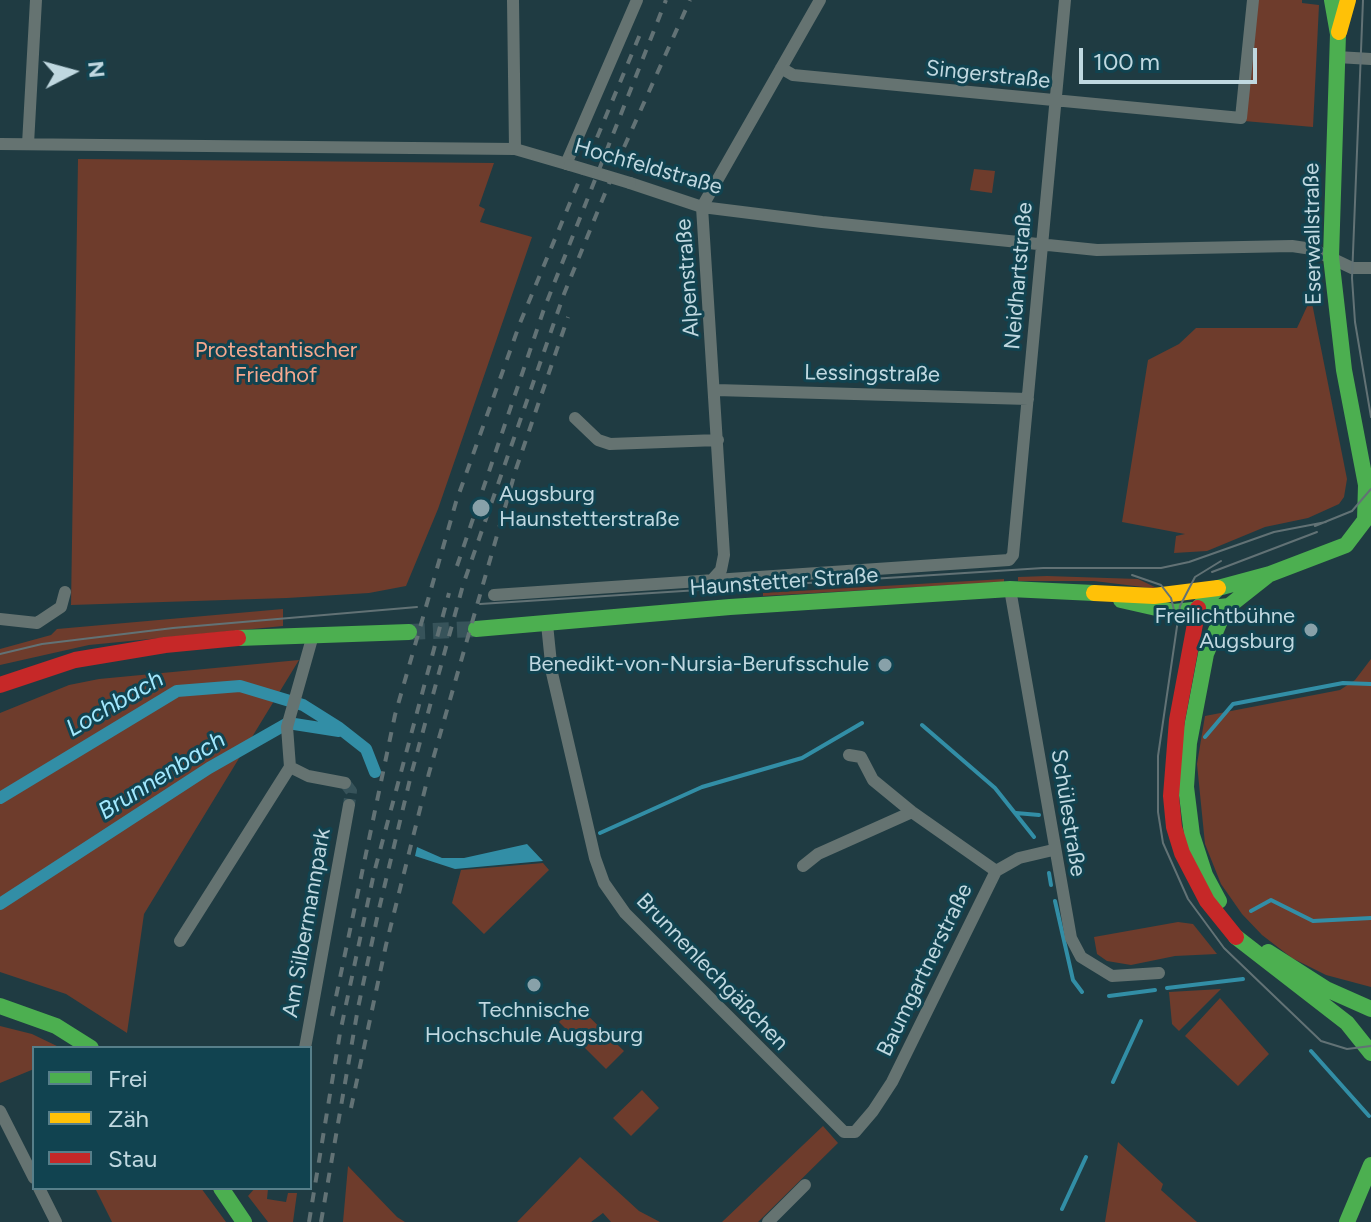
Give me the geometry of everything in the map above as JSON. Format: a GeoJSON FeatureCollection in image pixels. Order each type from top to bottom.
{"type":"FeatureCollection","features":[{"type":"Feature","properties":{"kind":"main road"},"geometry":{"type":"LineString","coordinates":[[1332,0],[1338,34]]}},
{"type":"Feature","properties":{"kind":"main road"},"geometry":{"type":"LineString","coordinates":[[1338,34],[1348,0]]}},
{"type":"Feature","properties":{"kind":"main road","name":"Eserwallstraße"},"geometry":{"type":"LineString","coordinates":[[1338,34],[1331,257],[1342,357],[1366,485],[1368,524]]}},
{"type":"Feature","properties":{"kind":"main road"},"geometry":{"type":"LineString","coordinates":[[1368,524],[1346,545],[1270,574],[1229,606],[1209,644],[1186,769],[1188,813],[1205,875],[1223,906],[1256,942],[1305,977],[1371,1009]]}},
{"type":"Feature","properties":{"kind":"main road","name":"Haunstetter Straße"},"geometry":{"type":"LineString","coordinates":[[476,629],[730,607],[1010,589],[1166,596],[1218,588],[1270,574]]}},
{"type":"Feature","properties":{"kind":"main road"},"geometry":{"type":"LineString","coordinates":[[1218,588],[1195,612],[1171,778],[1172,815],[1178,843],[1207,901],[1226,928],[1256,956],[1347,1023],[1371,1053]]}},
{"type":"Feature","properties":{"kind":"main road","name":"Haunstetter Straße"},"geometry":{"type":"LineString","coordinates":[[1096,592],[1149,609],[1195,612]]}},
{"type":"Feature","properties":{"kind":"main road","name":"Haunstetter Straße"},"geometry":{"type":"LineString","coordinates":[[1166,596],[1195,612]]}},
{"type":"Feature","properties":{"kind":"main road"},"geometry":{"type":"LineString","coordinates":[[1195,612],[1229,606]]}},
{"type":"Feature","properties":{"kind":"main road"},"geometry":{"type":"LineString","coordinates":[[1195,612],[1209,644]]}},
{"type":"Feature","properties":{"kind":"main road"},"geometry":{"type":"LineString","coordinates":[[0,685],[48,666],[129,650],[262,636],[409,632]]}},
{"type":"Feature","properties":{"kind":"main road"},"geometry":{"type":"LineString","coordinates":[[1349,1001],[1371,1020]]}},
{"type":"Feature","properties":{"kind":"main road"},"geometry":{"type":"LineString","coordinates":[[0,1006],[56,1026],[88,1046]]}},
{"type":"Feature","properties":{"kind":"main road"},"geometry":{"type":"LineString","coordinates":[[1347,1023],[1371,1031]]}},
{"type":"Feature","properties":{"kind":"main road"},"geometry":{"type":"LineString","coordinates":[[1347,1222],[1371,1165]]}},
{"type":"Feature","properties":{"kind":"main road"},"geometry":{"type":"LineString","coordinates":[[222,1190],[244,1222]]}},
{"type":"Feature","properties":{"kind":"street"},"geometry":{"type":"LineString","coordinates":[[28,144],[36,0]]}},
{"type":"Feature","properties":{"kind":"street"},"geometry":{"type":"LineString","coordinates":[[513,0],[515,149]]}},
{"type":"Feature","properties":{"kind":"street"},"geometry":{"type":"LineString","coordinates":[[568,164],[637,0]]}},
{"type":"Feature","properties":{"kind":"street","name":"Alpenstraße"},"geometry":{"type":"LineString","coordinates":[[712,580],[721,570],[724,555],[716,390],[702,207],[820,0]]}},
{"type":"Feature","properties":{"kind":"street","name":"Neidhartstraße"},"geometry":{"type":"LineString","coordinates":[[1013,555],[1065,0]]}},
{"type":"Feature","properties":{"kind":"street","name":"Singerstraße"},"geometry":{"type":"LineString","coordinates":[[781,68],[793,75],[1056,103],[1241,118],[1253,0]]}},
{"type":"Feature","properties":{"kind":"street"},"geometry":{"type":"LineString","coordinates":[[1337,57],[1371,59]]}},
{"type":"Feature","properties":{"kind":"street","name":"Hochfeldstraße"},"geometry":{"type":"LineString","coordinates":[[0,144],[515,149],[702,207],[1042,247],[1097,250],[1292,246],[1331,257],[1352,268],[1371,268]]}},
{"type":"Feature","properties":{"kind":"street","name":"Lessingstraße"},"geometry":{"type":"LineString","coordinates":[[716,390],[1028,399]]}},
{"type":"Feature","properties":{"kind":"street"},"geometry":{"type":"LineString","coordinates":[[575,418],[604,443],[718,440]]}},
{"type":"Feature","properties":{"kind":"street","name":"Haunstetter Straße"},"geometry":{"type":"LineString","coordinates":[[494,595],[1003,562],[1013,555]]}},
{"type":"Feature","properties":{"kind":"street","name":"Schülestraße"},"geometry":{"type":"LineString","coordinates":[[1010,589],[1065,920],[1081,957],[1112,976],[1159,973]]}},
{"type":"Feature","properties":{"kind":"street"},"geometry":{"type":"LineString","coordinates":[[0,619],[37,623],[61,607],[65,592]]}},
{"type":"Feature","properties":{"kind":"street","name":"Brunnenlechgäßchen"},"geometry":{"type":"LineString","coordinates":[[547,624],[552,673],[595,858],[604,883],[625,913],[826,1117],[850,1133]]}},
{"type":"Feature","properties":{"kind":"street"},"geometry":{"type":"LineString","coordinates":[[180,941],[290,767],[292,712],[313,635]]}},
{"type":"Feature","properties":{"kind":"street"},"geometry":{"type":"LineString","coordinates":[[855,756],[873,780],[912,812],[996,871]]}},
{"type":"Feature","properties":{"kind":"street"},"geometry":{"type":"LineString","coordinates":[[290,767],[308,776],[345,783]]}},
{"type":"Feature","properties":{"kind":"street","name":"Am Silbermannpark"},"geometry":{"type":"LineString","coordinates":[[305,1046],[349,805]]}},
{"type":"Feature","properties":{"kind":"street"},"geometry":{"type":"LineString","coordinates":[[803,866],[818,854],[912,812]]}},
{"type":"Feature","properties":{"kind":"street","name":"Baumgartnerstraße"},"geometry":{"type":"LineString","coordinates":[[850,1133],[873,1111],[892,1082],[996,871],[1019,858],[1053,850]]}},
{"type":"Feature","properties":{"kind":"street"},"geometry":{"type":"LineString","coordinates":[[0,1111],[32,1174]]}},
{"type":"Feature","properties":{"kind":"street"},"geometry":{"type":"LineString","coordinates":[[768,1222],[805,1185]]}},
{"type":"Feature","properties":{"kind":"street"},"geometry":{"type":"LineString","coordinates":[[40,1190],[56,1222]]}},
{"type":"Feature","properties":{"kind":"green space"},"geometry":{"type":"Polygon","coordinates":[[[1258,0],[1302,0],[1302,3],[1319,5],[1313,127],[1244,121],[1258,0]]]}},
{"type":"Feature","properties":{"kind":"green space","name":"Protestantischer Friedhof"},"geometry":{"type":"Polygon","coordinates":[[[78,159],[494,163],[479,206],[485,209],[480,222],[532,237],[438,509],[406,586],[369,593],[287,598],[71,605],[78,159]]]}},
{"type":"Feature","properties":{"kind":"green space"},"geometry":{"type":"Polygon","coordinates":[[[974,169],[995,171],[992,193],[970,190],[974,169]]]}},
{"type":"Feature","properties":{"kind":"green space"},"geometry":{"type":"Polygon","coordinates":[[[1311,298],[1347,479],[1344,497],[1339,504],[1308,518],[1265,527],[1207,551],[1174,553],[1176,536],[1185,534],[1122,522],[1148,360],[1179,344],[1196,328],[1297,328],[1311,298]]]}},
{"type":"Feature","properties":{"kind":"green space"},"geometry":{"type":"Polygon","coordinates":[[[1018,577],[1138,579],[1159,589],[1094,581],[1018,581],[1018,577]]]}},
{"type":"Feature","properties":{"kind":"green space"},"geometry":{"type":"Polygon","coordinates":[[[1004,579],[1004,582],[763,596],[763,593],[1004,579]]]}},
{"type":"Feature","properties":{"kind":"green space"},"geometry":{"type":"Polygon","coordinates":[[[283,609],[283,626],[89,645],[0,665],[0,649],[51,635],[57,629],[283,609]]]}},
{"type":"Feature","properties":{"kind":"green space"},"geometry":{"type":"Polygon","coordinates":[[[1371,659],[1371,987],[1326,975],[1292,958],[1262,935],[1242,914],[1221,884],[1205,844],[1197,764],[1205,716],[1340,690],[1355,680],[1371,659]]]}},
{"type":"Feature","properties":{"kind":"green space"},"geometry":{"type":"Polygon","coordinates":[[[299,660],[144,914],[127,1033],[66,994],[0,972],[0,713],[69,685],[99,679],[299,660]]]}},
{"type":"Feature","properties":{"kind":"green space"},"geometry":{"type":"Polygon","coordinates":[[[543,863],[549,870],[484,934],[452,903],[461,870],[543,863]]]}},
{"type":"Feature","properties":{"kind":"green space"},"geometry":{"type":"Polygon","coordinates":[[[1178,922],[1193,924],[1217,954],[1175,956],[1131,965],[1107,961],[1097,954],[1094,937],[1178,922]]]}},
{"type":"Feature","properties":{"kind":"green space"},"geometry":{"type":"Polygon","coordinates":[[[1221,989],[1179,1031],[1172,1024],[1169,992],[1221,989]]]}},
{"type":"Feature","properties":{"kind":"green space"},"geometry":{"type":"Polygon","coordinates":[[[1220,998],[1269,1054],[1238,1086],[1185,1036],[1220,998]]]}},
{"type":"Feature","properties":{"kind":"green space"},"geometry":{"type":"Polygon","coordinates":[[[576,1004],[624,1051],[606,1069],[559,1022],[576,1004]]]}},
{"type":"Feature","properties":{"kind":"green space"},"geometry":{"type":"Polygon","coordinates":[[[0,1026],[32,1034],[57,1046],[32,1046],[32,1070],[0,1083],[0,1026]]]}},
{"type":"Feature","properties":{"kind":"green space"},"geometry":{"type":"Polygon","coordinates":[[[642,1090],[659,1108],[631,1136],[613,1118],[642,1090]]]}},
{"type":"Feature","properties":{"kind":"green space"},"geometry":{"type":"Polygon","coordinates":[[[823,1126],[838,1143],[758,1222],[722,1222],[823,1126]]]}},
{"type":"Feature","properties":{"kind":"green space"},"geometry":{"type":"Polygon","coordinates":[[[1118,1142],[1163,1184],[1161,1190],[1197,1222],[1105,1222],[1118,1142]]]}},
{"type":"Feature","properties":{"kind":"green space"},"geometry":{"type":"Polygon","coordinates":[[[580,1157],[639,1211],[660,1222],[611,1222],[603,1213],[591,1222],[517,1222],[580,1157]]]}},
{"type":"Feature","properties":{"kind":"green space"},"geometry":{"type":"Polygon","coordinates":[[[348,1166],[397,1217],[405,1222],[343,1222],[348,1166]]]}},
{"type":"Feature","properties":{"kind":"green space"},"geometry":{"type":"Polygon","coordinates":[[[96,1190],[202,1190],[226,1222],[112,1222],[96,1190]]]}},
{"type":"Feature","properties":{"kind":"green space"},"geometry":{"type":"Polygon","coordinates":[[[253,1190],[268,1190],[267,1199],[286,1202],[288,1193],[297,1193],[293,1222],[268,1222],[248,1196],[253,1190]]]}},
{"type":"Feature","properties":{"kind":"water"},"geometry":{"type":"Polygon","coordinates":[[[527,844],[543,861],[455,869],[415,856],[417,847],[442,858],[464,858],[527,844]]]}},
{"type":"Feature","properties":{"kind":"waterway"},"geometry":{"type":"LineString","coordinates":[[1205,737],[1233,704],[1343,683],[1371,684]]}},
{"type":"Feature","properties":{"kind":"waterway","name":"Lochbach"},"geometry":{"type":"LineString","coordinates":[[0,798],[177,691],[240,686],[303,705],[338,727],[366,749],[375,772]]}},
{"type":"Feature","properties":{"kind":"waterway","name":"Brunnenbach"},"geometry":{"type":"LineString","coordinates":[[0,904],[209,768],[288,723],[339,731]]}},
{"type":"Feature","properties":{"kind":"waterway","name":"Lochbach"},"geometry":{"type":"LineString","coordinates":[[600,833],[702,787],[802,758],[862,723]]}},
{"type":"Feature","properties":{"kind":"waterway","name":"Lochbach"},"geometry":{"type":"LineString","coordinates":[[922,725],[995,788],[1034,837]]}},
{"type":"Feature","properties":{"kind":"waterway"},"geometry":{"type":"LineString","coordinates":[[1016,813],[1039,815]]}},
{"type":"Feature","properties":{"kind":"waterway"},"geometry":{"type":"LineString","coordinates":[[1049,873],[1051,885]]}},
{"type":"Feature","properties":{"kind":"waterway"},"geometry":{"type":"LineString","coordinates":[[1251,911],[1271,900],[1313,921],[1371,918]]}},
{"type":"Feature","properties":{"kind":"waterway"},"geometry":{"type":"LineString","coordinates":[[1055,901],[1073,980],[1082,992]]}},
{"type":"Feature","properties":{"kind":"waterway"},"geometry":{"type":"LineString","coordinates":[[1167,988],[1243,979]]}},
{"type":"Feature","properties":{"kind":"waterway"},"geometry":{"type":"LineString","coordinates":[[1109,996],[1155,990]]}},
{"type":"Feature","properties":{"kind":"waterway"},"geometry":{"type":"LineString","coordinates":[[1113,1082],[1141,1021]]}},
{"type":"Feature","properties":{"kind":"waterway"},"geometry":{"type":"LineString","coordinates":[[1311,1051],[1369,1116]]}},
{"type":"Feature","properties":{"kind":"waterway"},"geometry":{"type":"LineString","coordinates":[[1062,1209],[1086,1157]]}},
{"type":"Feature","properties":{"kind":"tunnel"},"geometry":{"type":"LineString","coordinates":[[409,632],[476,629]]}},
{"type":"Feature","properties":{"kind":"tunnel"},"geometry":{"type":"LineString","coordinates":[[345,783],[351,791],[349,805]]}},
{"type":"Feature","properties":{"kind":"tram line"},"geometry":{"type":"LineString","coordinates":[[1363,0],[1352,278],[1355,322],[1371,417]]}},
{"type":"Feature","properties":{"kind":"tram line"},"geometry":{"type":"LineString","coordinates":[[1315,526],[1352,511],[1371,489]]}},
{"type":"Feature","properties":{"kind":"tram line"},"geometry":{"type":"LineString","coordinates":[[480,604],[1043,568],[1161,568],[1189,562],[1274,532],[1326,522]]}},
{"type":"Feature","properties":{"kind":"tram line"},"geometry":{"type":"LineString","coordinates":[[1212,572],[1317,532]]}},
{"type":"Feature","properties":{"kind":"tram line"},"geometry":{"type":"LineString","coordinates":[[1221,561],[1195,577],[1180,606],[1158,756],[1158,812],[1163,843],[1188,899],[1224,948],[1321,1041],[1347,1049],[1371,1046]]}},
{"type":"Feature","properties":{"kind":"tram line"},"geometry":{"type":"LineString","coordinates":[[1132,575],[1161,585],[1171,598],[1176,618]]}},
{"type":"Feature","properties":{"kind":"tram line"},"geometry":{"type":"LineString","coordinates":[[0,654],[42,644],[173,628],[417,607]]}},
{"type":"Feature","properties":{"kind":"railway"},"geometry":{"type":"LineString","coordinates":[[457,566],[544,309],[666,0]]}},
{"type":"Feature","properties":{"kind":"railway"},"geometry":{"type":"LineString","coordinates":[[321,1222],[358,1008],[379,909],[411,775],[463,585],[564,294],[621,154],[690,0]]}},
{"type":"Feature","properties":{"kind":"railway"},"geometry":{"type":"LineString","coordinates":[[332,1016],[395,715],[456,502],[520,323],[643,27]]}},
{"type":"Feature","properties":{"kind":"railway"},"geometry":{"type":"LineString","coordinates":[[351,1108],[386,945],[429,773],[516,469],[568,317]]}},
{"type":"Feature","properties":{"kind":"railway"},"geometry":{"type":"LineString","coordinates":[[309,1222],[340,1033],[374,873],[449,593]]}},
{"type":"Feature","properties":{"kind":"traffic: fast"},"geometry":{"type":"LineString","coordinates":[[1198,608],[1218,588],[1270,574],[1346,545],[1365,520],[1366,485],[1344,370],[1331,257],[1338,34],[1332,0]]}},
{"type":"Feature","properties":{"kind":"traffic: fast"},"geometry":{"type":"LineString","coordinates":[[1219,901],[1205,875],[1192,835],[1186,787],[1189,743],[1206,654],[1220,621],[1229,606],[1267,576]]}},
{"type":"Feature","properties":{"kind":"traffic: fast"},"geometry":{"type":"LineString","coordinates":[[476,629],[730,607],[1010,589],[1094,593]]}},
{"type":"Feature","properties":{"kind":"traffic: fast"},"geometry":{"type":"LineString","coordinates":[[1121,600],[1174,612],[1229,606]]}},
{"type":"Feature","properties":{"kind":"traffic: fast"},"geometry":{"type":"LineString","coordinates":[[238,638],[409,632]]}},
{"type":"Feature","properties":{"kind":"traffic: fast"},"geometry":{"type":"LineString","coordinates":[[1236,937],[1347,1023],[1371,1053]]}},
{"type":"Feature","properties":{"kind":"traffic: fast"},"geometry":{"type":"LineString","coordinates":[[1268,952],[1326,989],[1371,1009]]}},
{"type":"Feature","properties":{"kind":"traffic: fast"},"geometry":{"type":"LineString","coordinates":[[0,1006],[56,1026],[88,1046]]}},
{"type":"Feature","properties":{"kind":"traffic: fast"},"geometry":{"type":"LineString","coordinates":[[1347,1222],[1371,1165]]}},
{"type":"Feature","properties":{"kind":"traffic: fast"},"geometry":{"type":"LineString","coordinates":[[222,1190],[244,1222]]}},
{"type":"Feature","properties":{"kind":"traffic: slow"},"geometry":{"type":"LineString","coordinates":[[1339,32],[1348,0]]}},
{"type":"Feature","properties":{"kind":"traffic: slow"},"geometry":{"type":"LineString","coordinates":[[1094,593],[1154,596],[1218,588]]}},
{"type":"Feature","properties":{"kind":"traffic: jam"},"geometry":{"type":"LineString","coordinates":[[1198,608],[1177,720],[1171,796],[1174,827],[1182,853],[1207,901],[1236,937]]}},
{"type":"Feature","properties":{"kind":"traffic: jam"},"geometry":{"type":"LineString","coordinates":[[0,685],[75,660],[165,645],[238,638]]}},
{"type":"Feature","properties":{"kind":"place","name":"Augsburg Haunstetterstraße"},"geometry":{"type":"Point","coordinates":[481,508]}},
{"type":"Feature","properties":{"kind":"place","name":"Freilichtbühne Augsburg"},"geometry":{"type":"Point","coordinates":[1311,630]}},
{"type":"Feature","properties":{"kind":"place","name":"Benedikt-von-Nursia-Berufsschule"},"geometry":{"type":"Point","coordinates":[885,665]}},
{"type":"Feature","properties":{"kind":"place","name":"Technische Hochschule Augsburg"},"geometry":{"type":"Point","coordinates":[534,985]}}]}
